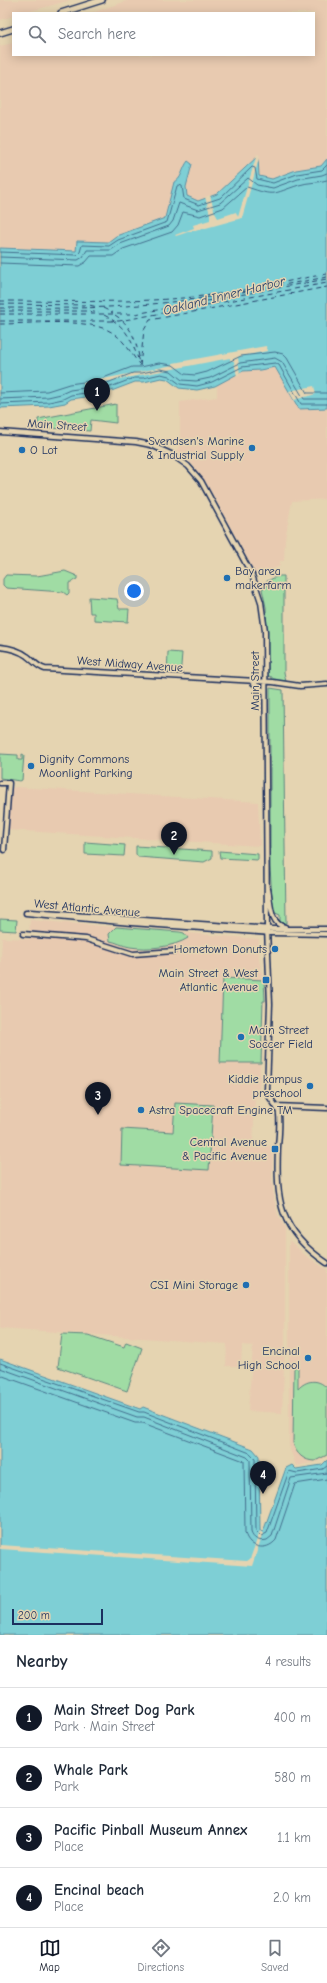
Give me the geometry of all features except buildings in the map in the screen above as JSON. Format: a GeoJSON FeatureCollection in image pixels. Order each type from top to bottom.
{"type":"FeatureCollection","features":[{"type":"Feature","properties":{"kind":"main road"},"geometry":{"type":"LineString","coordinates":[[64,12],[102,0]]}},
{"type":"Feature","properties":{"kind":"main road"},"geometry":{"type":"LineString","coordinates":[[0,33],[12,29]]}},
{"type":"Feature","properties":{"kind":"street","name":"Main Street"},"geometry":{"type":"LineString","coordinates":[[0,432],[136,442],[165,451],[188,466],[198,477],[211,497],[258,588],[264,622],[267,930],[270,1004],[267,1090],[269,1098],[276,1106],[279,1120],[278,1184],[284,1215],[300,1242],[327,1264]]}},
{"type":"Feature","properties":{"kind":"street","name":"West Midway Avenue"},"geometry":{"type":"LineString","coordinates":[[0,647],[23,653],[37,666],[45,669],[265,682],[300,686],[327,684]]}},
{"type":"Feature","properties":{"kind":"street"},"geometry":{"type":"LineString","coordinates":[[252,682],[265,692]]}},
{"type":"Feature","properties":{"kind":"street"},"geometry":{"type":"LineString","coordinates":[[0,783],[9,783],[4,850]]}},
{"type":"Feature","properties":{"kind":"street"},"geometry":{"type":"LineString","coordinates":[[267,882],[273,916],[279,925],[284,927],[327,929]]}},
{"type":"Feature","properties":{"kind":"street","name":"West Atlantic Avenue"},"geometry":{"type":"LineString","coordinates":[[26,913],[84,914],[267,930],[131,923],[26,913]]}},
{"type":"Feature","properties":{"kind":"street"},"geometry":{"type":"LineString","coordinates":[[267,930],[327,929]]}},
{"type":"Feature","properties":{"kind":"street"},"geometry":{"type":"LineString","coordinates":[[267,930],[327,934]]}},
{"type":"Feature","properties":{"kind":"street"},"geometry":{"type":"LineString","coordinates":[[23,934],[86,939],[133,954],[174,951]]}},
{"type":"Feature","properties":{"kind":"street"},"geometry":{"type":"LineString","coordinates":[[276,1106],[327,1108]]}},
{"type":"Feature","properties":{"kind":"shaded area"},"geometry":{"type":"Polygon","coordinates":[[[0,0],[71,0],[28,12],[12,12],[12,16],[0,20],[0,0]]]}},
{"type":"Feature","properties":{"kind":"shaded area"},"geometry":{"type":"Polygon","coordinates":[[[129,0],[327,0],[327,159],[321,166],[296,170],[272,179],[259,176],[258,156],[217,194],[198,201],[187,197],[186,187],[192,164],[183,168],[178,181],[174,182],[165,218],[116,236],[108,242],[77,241],[77,251],[0,248],[0,46],[12,43],[12,56],[315,56],[315,12],[95,12],[129,0]]]}},
{"type":"Feature","properties":{"kind":"shaded area"},"geometry":{"type":"Polygon","coordinates":[[[275,367],[299,409],[327,408],[327,499],[292,501],[285,539],[284,561],[280,561],[280,566],[259,575],[256,574],[206,482],[192,464],[177,451],[180,445],[180,402],[217,397],[217,383],[243,371],[275,367]]]}},
{"type":"Feature","properties":{"kind":"shaded area"},"geometry":{"type":"Polygon","coordinates":[[[16,787],[258,802],[260,846],[8,830],[11,791],[12,788],[16,787]]]}},
{"type":"Feature","properties":{"kind":"shaded area"},"geometry":{"type":"Polygon","coordinates":[[[30,920],[259,939],[259,960],[264,980],[265,1001],[262,1011],[259,1097],[255,1098],[253,1145],[273,1146],[272,1180],[274,1199],[278,1215],[285,1228],[285,1348],[282,1413],[248,1411],[253,1346],[242,1345],[241,1366],[226,1366],[227,1344],[0,1328],[0,979],[2,938],[29,939],[30,920]]]}},
{"type":"Feature","properties":{"kind":"shaded area","name":"Encinal High School"},"geometry":{"type":"Polygon","coordinates":[[[289,1240],[305,1255],[327,1270],[327,1456],[320,1461],[296,1466],[289,1446],[289,1240]]]}},
{"type":"Feature","properties":{"kind":"green space"},"geometry":{"type":"Polygon","coordinates":[[[116,404],[116,423],[91,420],[90,431],[38,427],[38,419],[116,404]]]}},
{"type":"Feature","properties":{"kind":"green space"},"geometry":{"type":"Polygon","coordinates":[[[65,571],[77,576],[77,579],[69,583],[69,593],[67,595],[63,592],[6,588],[3,585],[3,579],[6,575],[37,576],[65,571]]]}},
{"type":"Feature","properties":{"kind":"green space"},"geometry":{"type":"Polygon","coordinates":[[[278,576],[284,576],[284,672],[286,682],[272,680],[272,677],[268,676],[266,607],[262,589],[267,586],[267,581],[278,576]]]}},
{"type":"Feature","properties":{"kind":"green space"},"geometry":{"type":"Polygon","coordinates":[[[89,597],[117,599],[119,609],[129,609],[128,622],[94,620],[94,613],[90,613],[89,597]]]}},
{"type":"Feature","properties":{"kind":"green space"},"geometry":{"type":"Polygon","coordinates":[[[168,652],[182,653],[180,678],[167,677],[168,652]]]}},
{"type":"Feature","properties":{"kind":"green space"},"geometry":{"type":"Polygon","coordinates":[[[270,688],[283,690],[286,923],[280,923],[280,915],[273,912],[270,867],[270,688]]]}},
{"type":"Feature","properties":{"kind":"green space"},"geometry":{"type":"Polygon","coordinates":[[[0,754],[18,755],[18,760],[22,760],[22,754],[24,755],[22,780],[0,778],[0,754]]]}},
{"type":"Feature","properties":{"kind":"green space"},"geometry":{"type":"Polygon","coordinates":[[[85,842],[125,845],[124,856],[85,854],[85,842]]]}},
{"type":"Feature","properties":{"kind":"green space"},"geometry":{"type":"Polygon","coordinates":[[[136,846],[212,851],[212,858],[204,862],[138,857],[136,854],[136,846]]]}},
{"type":"Feature","properties":{"kind":"green space"},"geometry":{"type":"Polygon","coordinates":[[[219,851],[258,854],[258,860],[220,858],[219,851]]]}},
{"type":"Feature","properties":{"kind":"green space"},"geometry":{"type":"Polygon","coordinates":[[[0,919],[17,920],[16,931],[0,930],[0,919]]]}},
{"type":"Feature","properties":{"kind":"green space"},"geometry":{"type":"Polygon","coordinates":[[[116,927],[180,932],[184,933],[188,938],[168,946],[145,948],[130,947],[110,941],[109,934],[116,927]]]}},
{"type":"Feature","properties":{"kind":"green space","name":"Main Street Soccer Field"},"geometry":{"type":"Polygon","coordinates":[[[223,978],[264,980],[265,1001],[263,1001],[261,1063],[220,1063],[223,978]]]}},
{"type":"Feature","properties":{"kind":"green space"},"geometry":{"type":"Polygon","coordinates":[[[175,1103],[213,1105],[209,1170],[121,1165],[122,1129],[173,1132],[175,1103]]]}},
{"type":"Feature","properties":{"kind":"green space"},"geometry":{"type":"Polygon","coordinates":[[[62,1334],[88,1335],[124,1347],[126,1342],[142,1348],[127,1391],[58,1367],[62,1334]]]}},
{"type":"Feature","properties":{"kind":"green space"},"geometry":{"type":"Polygon","coordinates":[[[294,1367],[298,1367],[298,1389],[312,1381],[320,1383],[327,1388],[327,1455],[315,1461],[307,1460],[298,1454],[293,1443],[294,1367]]]}},
{"type":"Feature","properties":{"kind":"water","name":"Oakland Inner Harbor"},"geometry":{"type":"Polygon","coordinates":[[[258,156],[259,176],[272,179],[296,170],[321,166],[327,159],[327,408],[299,409],[275,367],[243,371],[215,386],[197,390],[179,388],[167,379],[161,378],[144,382],[135,382],[101,395],[71,399],[65,403],[49,406],[0,408],[0,248],[76,251],[77,241],[108,242],[116,236],[165,218],[174,182],[179,179],[188,161],[192,164],[186,187],[187,196],[198,201],[217,194],[258,156]]]}},
{"type":"Feature","properties":{"kind":"water"},"geometry":{"type":"Polygon","coordinates":[[[0,1359],[140,1409],[143,1407],[253,1449],[259,1456],[260,1531],[263,1532],[286,1468],[292,1465],[296,1469],[322,1465],[327,1460],[327,1635],[0,1635],[0,1359]]]}},
{"type":"Feature","properties":{"kind":"pier"},"geometry":{"type":"Polygon","coordinates":[[[257,154],[260,155],[242,218],[176,236],[175,235],[194,228],[193,225],[210,220],[210,214],[205,197],[210,195],[218,218],[236,212],[238,217],[257,154]]]}},
{"type":"Feature","properties":{"kind":"pier"},"geometry":{"type":"Polygon","coordinates":[[[266,346],[267,351],[238,357],[240,375],[237,377],[234,361],[230,361],[230,358],[84,386],[83,383],[173,365],[173,363],[266,346]]]}},
{"type":"Feature","properties":{"kind":"pier"},"geometry":{"type":"Polygon","coordinates":[[[314,386],[316,394],[294,400],[289,391],[314,386]]]}},
{"type":"Feature","properties":{"kind":"pier"},"geometry":{"type":"Polygon","coordinates":[[[260,1531],[263,1533],[252,1566],[0,1549],[0,1545],[247,1561],[250,1559],[260,1531]]]}},
{"type":"Feature","properties":{"kind":"ferry route"},"geometry":{"type":"LineString","coordinates":[[0,301],[137,301],[192,297],[232,292],[327,274]]}},
{"type":"Feature","properties":{"kind":"ferry route"},"geometry":{"type":"LineString","coordinates":[[0,308],[94,308],[150,304],[226,294],[327,277]]}},
{"type":"Feature","properties":{"kind":"ferry route"},"geometry":{"type":"LineString","coordinates":[[0,314],[135,314],[327,279]]}},
{"type":"Feature","properties":{"kind":"ferry route"},"geometry":{"type":"LineString","coordinates":[[0,321],[119,321],[327,283]]}},
{"type":"Feature","properties":{"kind":"ferry route"},"geometry":{"type":"LineString","coordinates":[[140,366],[144,330],[150,320],[327,287]]}},
{"type":"Feature","properties":{"kind":"ferry route"},"geometry":{"type":"LineString","coordinates":[[0,304],[89,305],[98,307]]}},
{"type":"Feature","properties":{"kind":"ferry route"},"geometry":{"type":"LineString","coordinates":[[103,308],[113,313]]}},
{"type":"Feature","properties":{"kind":"ferry route"},"geometry":{"type":"LineString","coordinates":[[0,311],[89,311],[99,313]]}},
{"type":"Feature","properties":{"kind":"ferry route"},"geometry":{"type":"LineString","coordinates":[[104,315],[119,324],[124,330],[131,342],[140,365]]}},
{"type":"Feature","properties":{"kind":"ferry route"},"geometry":{"type":"LineString","coordinates":[[115,315],[121,319],[130,330],[136,342],[140,363]]}},
{"type":"Feature","properties":{"kind":"ferry route"},"geometry":{"type":"LineString","coordinates":[[0,324],[59,322],[90,325],[103,328],[121,339],[139,364]]}},
{"type":"Feature","properties":{"kind":"place","name":"Main Street Dog Park"},"geometry":{"type":"Point","coordinates":[97,411]}},
{"type":"Feature","properties":{"kind":"place","name":"Svendsen's Marine & Industrial Supply"},"geometry":{"type":"Point","coordinates":[252,448]}},
{"type":"Feature","properties":{"kind":"place","name":"O Lot"},"geometry":{"type":"Point","coordinates":[22,450]}},
{"type":"Feature","properties":{"kind":"place","name":"Bay area makerfarm"},"geometry":{"type":"Point","coordinates":[227,578]}},
{"type":"Feature","properties":{"kind":"place","name":"Dignity Commons Moonlight Parking"},"geometry":{"type":"Point","coordinates":[31,766]}},
{"type":"Feature","properties":{"kind":"place","name":"Whale Park"},"geometry":{"type":"Point","coordinates":[174,855]}},
{"type":"Feature","properties":{"kind":"place","name":"Hometown Donuts"},"geometry":{"type":"Point","coordinates":[275,949]}},
{"type":"Feature","properties":{"kind":"place","name":"Main Street & West Atlantic Avenue"},"geometry":{"type":"Point","coordinates":[266,980]}},
{"type":"Feature","properties":{"kind":"place","name":"Main Street Soccer Field"},"geometry":{"type":"Point","coordinates":[241,1037]}},
{"type":"Feature","properties":{"kind":"place","name":"Kiddie kampus preschool"},"geometry":{"type":"Point","coordinates":[310,1086]}},
{"type":"Feature","properties":{"kind":"place","name":"Astra Spacecraft Engine TM"},"geometry":{"type":"Point","coordinates":[141,1110]}},
{"type":"Feature","properties":{"kind":"place","name":"Pacific Pinball Museum Annex"},"geometry":{"type":"Point","coordinates":[98,1115]}},
{"type":"Feature","properties":{"kind":"place","name":"Central Avenue & Pacific Avenue"},"geometry":{"type":"Point","coordinates":[275,1149]}},
{"type":"Feature","properties":{"kind":"place","name":"CSI Mini Storage"},"geometry":{"type":"Point","coordinates":[246,1285]}},
{"type":"Feature","properties":{"kind":"place","name":"Encinal High School"},"geometry":{"type":"Point","coordinates":[308,1358]}},
{"type":"Feature","properties":{"kind":"place","name":"Encinal beach"},"geometry":{"type":"Point","coordinates":[263,1494]}}]}
